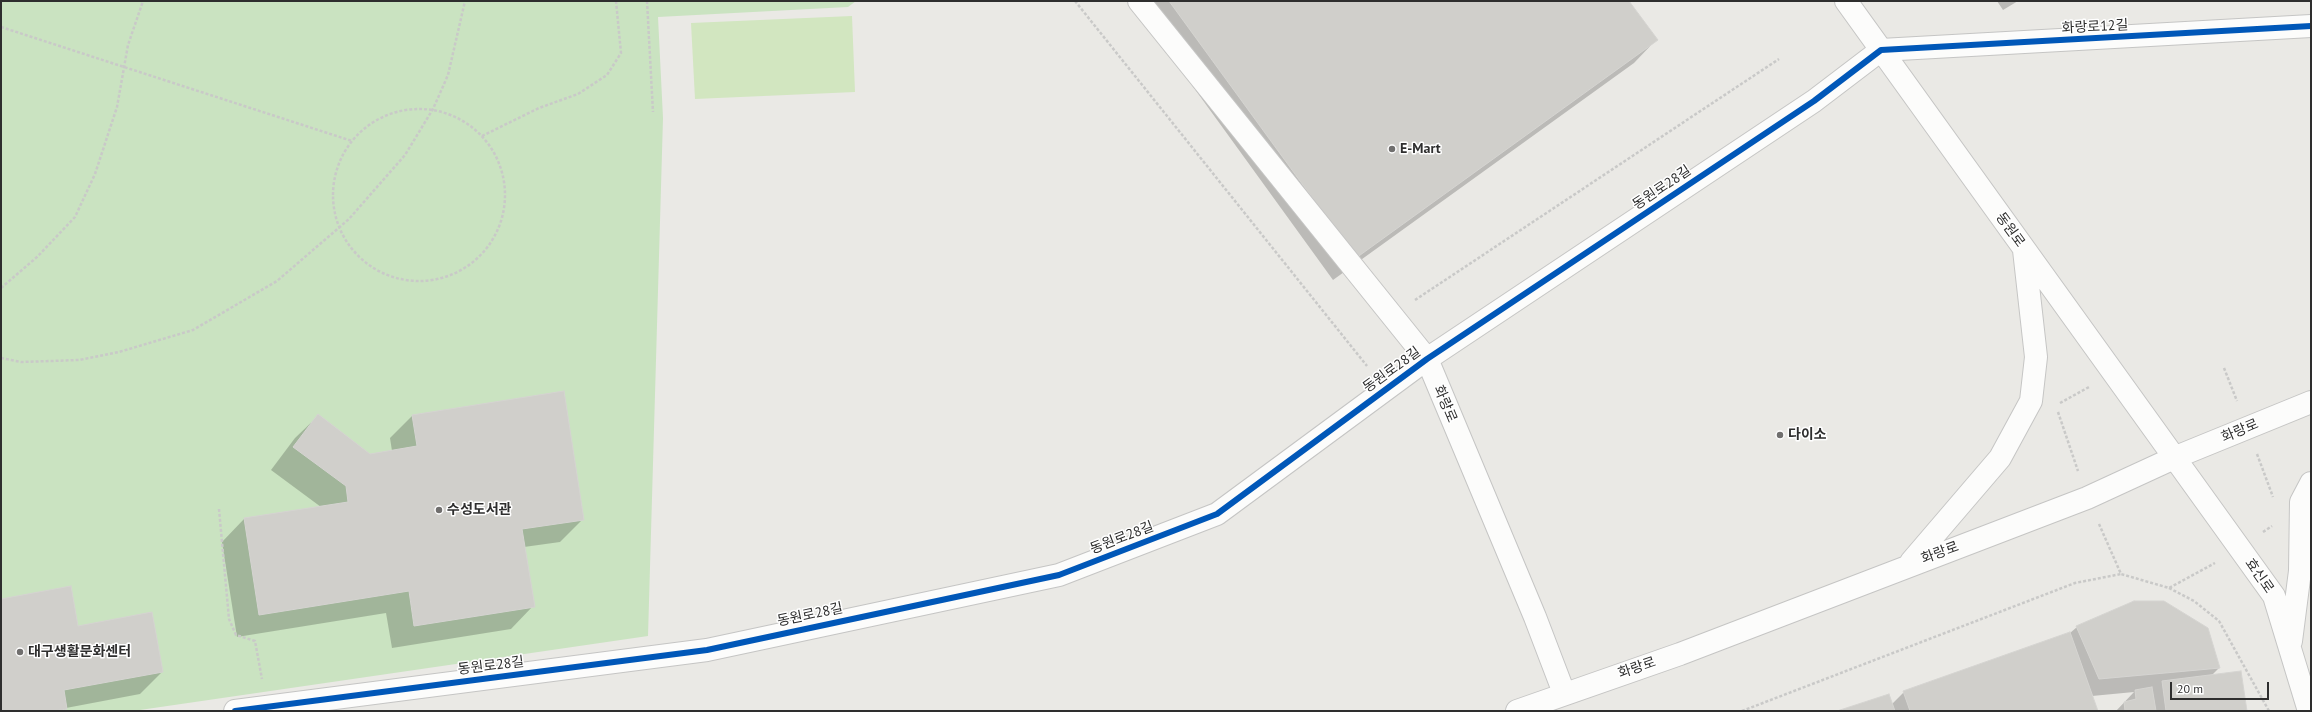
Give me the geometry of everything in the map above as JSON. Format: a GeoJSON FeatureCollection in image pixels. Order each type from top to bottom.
{"type":"FeatureCollection","features":[{"type":"Feature","properties":{"kind":"street","name":"화랑로"},"geometry":{"type":"LineString","coordinates":[[1139,1],[1427,359],[1535,617],[1564,693]]}},
{"type":"Feature","properties":{"kind":"street","name":"동원로"},"geometry":{"type":"LineString","coordinates":[[1846,1],[2176,457]]}},
{"type":"Feature","properties":{"kind":"street","name":"화랑로12길"},"geometry":{"type":"LineString","coordinates":[[1881,50],[2311,26]]}},
{"type":"Feature","properties":{"kind":"street","name":"동원로28길"},"geometry":{"type":"LineString","coordinates":[[236,711],[707,650],[1059,575],[1217,514],[1427,359],[1814,101],[1881,50]]}},
{"type":"Feature","properties":{"kind":"street"},"geometry":{"type":"LineString","coordinates":[[1909,564],[2000,458],[2031,400],[2036,356],[2024,249]]}},
{"type":"Feature","properties":{"kind":"street","name":"화랑로"},"geometry":{"type":"LineString","coordinates":[[1517,711],[1564,693],[1680,654],[1909,564],[2087,498],[2176,457],[2311,402]]}},
{"type":"Feature","properties":{"kind":"street","name":"효신로"},"geometry":{"type":"LineString","coordinates":[[2176,457],[2274,596],[2309,711]]}},
{"type":"Feature","properties":{"kind":"street"},"geometry":{"type":"LineString","coordinates":[[2290,648],[2300,571],[2301,502],[2311,483]]}},
{"type":"Feature","properties":{"kind":"path"},"geometry":{"type":"LineString","coordinates":[[1,288],[37,258],[75,217],[95,174],[117,107],[126,68],[128,45],[143,1]]}},
{"type":"Feature","properties":{"kind":"path"},"geometry":{"type":"LineString","coordinates":[[1,358],[20,362],[79,360],[119,352],[192,330],[277,281],[338,228],[405,155],[433,109],[448,75],[465,1]]}},
{"type":"Feature","properties":{"kind":"path"},"geometry":{"type":"LineString","coordinates":[[482,136],[539,108],[578,94],[607,75],[620,54],[616,1]]}},
{"type":"Feature","properties":{"kind":"path"},"geometry":{"type":"LineString","coordinates":[[647,1],[653,112]]}},
{"type":"Feature","properties":{"kind":"path"},"geometry":{"type":"LineString","coordinates":[[1075,1],[1367,366]]}},
{"type":"Feature","properties":{"kind":"path"},"geometry":{"type":"LineString","coordinates":[[1,27],[352,141]]}},
{"type":"Feature","properties":{"kind":"path"},"geometry":{"type":"LineString","coordinates":[[1409,304],[1779,59]]}},
{"type":"Feature","properties":{"kind":"path"},"geometry":{"type":"LineString","coordinates":[[433,109],[458,118],[482,136],[498,160],[505,188],[503,217],[492,242],[474,261],[451,275],[425,281],[398,279],[373,268],[352,249],[338,228],[333,194],[338,166],[352,141],[374,122],[401,111],[433,109]]}},
{"type":"Feature","properties":{"kind":"path"},"geometry":{"type":"LineString","coordinates":[[219,509],[229,619],[236,635],[255,641],[263,687]]}},
{"type":"Feature","properties":{"kind":"path"},"geometry":{"type":"LineString","coordinates":[[1742,711],[2075,583],[2121,574]]}},
{"type":"Feature","properties":{"kind":"path"},"geometry":{"type":"LineString","coordinates":[[2168,588],[2194,601],[2219,621],[2269,711]]}},
{"type":"Feature","properties":{"kind":"green space"},"geometry":{"type":"Polygon","coordinates":[[[1,1],[856,1],[848,7],[658,17],[663,118],[648,636],[133,711],[1,711],[1,1]]]}},
{"type":"Feature","properties":{"kind":"green space"},"geometry":{"type":"Polygon","coordinates":[[[852,16],[855,92],[695,99],[691,23],[852,16]]]}},
{"type":"Feature","properties":{"kind":"building","name":"E-Mart"},"geometry":{"type":"Polygon","coordinates":[[[1169,1],[1629,1],[1658,40],[1356,258],[1169,1]]]}},
{"type":"Feature","properties":{"kind":"building","name":"수성도서관"},"geometry":{"type":"Polygon","coordinates":[[[564,391],[584,520],[522,529],[535,607],[414,626],[409,591],[259,615],[244,518],[348,502],[346,486],[293,447],[318,414],[370,454],[417,446],[412,415],[564,391]]]}},
{"type":"Feature","properties":{"kind":"building"},"geometry":{"type":"Polygon","coordinates":[[[71,586],[78,626],[152,612],[163,672],[64,690],[67,709],[54,711],[1,711],[1,599],[71,586]]]}},
{"type":"Feature","properties":{"kind":"building"},"geometry":{"type":"Polygon","coordinates":[[[2134,601],[2164,601],[2208,628],[2220,668],[2099,679],[2076,626],[2134,601]]]}},
{"type":"Feature","properties":{"kind":"building"},"geometry":{"type":"Polygon","coordinates":[[[2070,632],[2098,711],[1910,711],[1903,691],[2070,632]]]}},
{"type":"Feature","properties":{"kind":"building"},"geometry":{"type":"Polygon","coordinates":[[[2241,671],[2247,711],[2166,711],[2162,681],[2241,671]]]}},
{"type":"Feature","properties":{"kind":"building"},"geometry":{"type":"Polygon","coordinates":[[[2152,687],[2156,711],[2125,711],[2124,702],[2136,699],[2135,690],[2152,687]]]}},
{"type":"Feature","properties":{"kind":"building"},"geometry":{"type":"Polygon","coordinates":[[[1889,694],[1895,711],[1837,711],[1889,694]]]}},
{"type":"Feature","properties":{"kind":"cycle path"},"geometry":{"type":"LineString","coordinates":[[235,711],[707,650],[1059,575],[1217,514],[1427,359],[1814,101],[1881,50],[2311,26]]}},
{"type":"Feature","properties":{"kind":"place","name":"E-Mart"},"geometry":{"type":"Point","coordinates":[1392,149]}},
{"type":"Feature","properties":{"kind":"place","name":"다이소"},"geometry":{"type":"Point","coordinates":[1780,435]}},
{"type":"Feature","properties":{"kind":"place","name":"수성도서관"},"geometry":{"type":"Point","coordinates":[439,510]}},
{"type":"Feature","properties":{"kind":"place","name":"대구생활문화센터"},"geometry":{"type":"Point","coordinates":[20,652]}}]}
